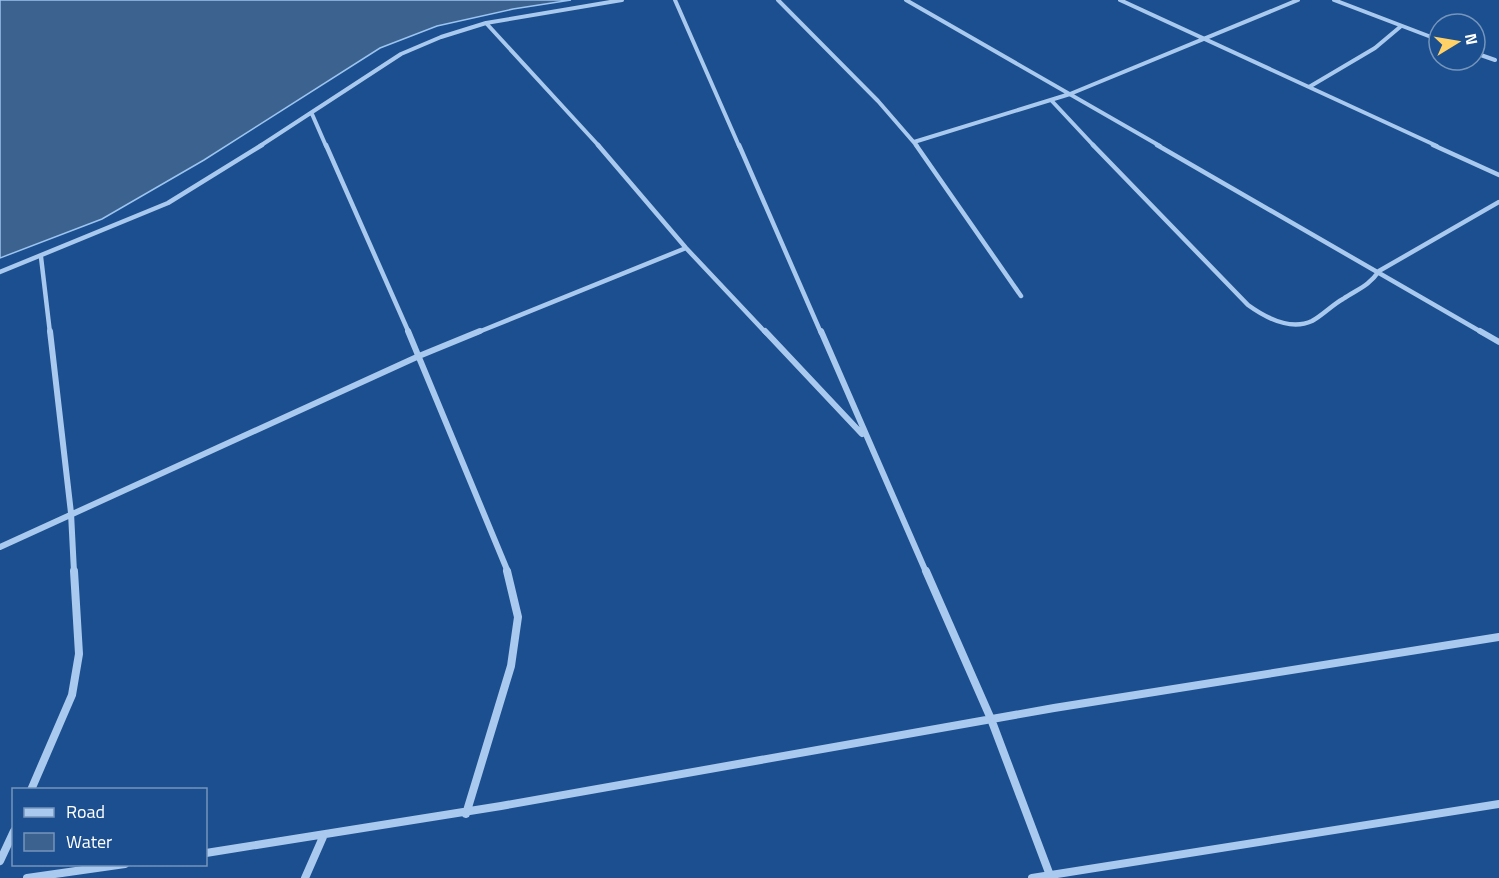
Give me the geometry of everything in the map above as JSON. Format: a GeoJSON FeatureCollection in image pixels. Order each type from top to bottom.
{"type":"FeatureCollection","features":[{"type":"Feature","properties":{"kind":"street"},"geometry":{"type":"LineString","coordinates":[[0,272],[168,203],[312,114],[401,54],[441,37],[486,22],[622,0]]}},
{"type":"Feature","properties":{"kind":"street"},"geometry":{"type":"LineString","coordinates":[[675,0],[991,719],[1050,876]]}},
{"type":"Feature","properties":{"kind":"street"},"geometry":{"type":"LineString","coordinates":[[778,0],[878,101],[914,142],[1021,296]]}},
{"type":"Feature","properties":{"kind":"street"},"geometry":{"type":"LineString","coordinates":[[906,0],[1499,342]]}},
{"type":"Feature","properties":{"kind":"street"},"geometry":{"type":"LineString","coordinates":[[1120,0],[1499,175]]}},
{"type":"Feature","properties":{"kind":"street"},"geometry":{"type":"LineString","coordinates":[[914,142],[1070,94],[1298,0]]}},
{"type":"Feature","properties":{"kind":"street"},"geometry":{"type":"LineString","coordinates":[[1334,0],[1427,36]]}},
{"type":"Feature","properties":{"kind":"street"},"geometry":{"type":"LineString","coordinates":[[486,22],[582,126],[686,248],[867,439]]}},
{"type":"Feature","properties":{"kind":"street"},"geometry":{"type":"LineString","coordinates":[[1309,87],[1375,48],[1400,27]]}},
{"type":"Feature","properties":{"kind":"street"},"geometry":{"type":"LineString","coordinates":[[1487,57],[1495,60]]}},
{"type":"Feature","properties":{"kind":"street"},"geometry":{"type":"LineString","coordinates":[[1051,100],[1248,305],[1267,319],[1283,323],[1304,324],[1314,320],[1342,299],[1370,284],[1379,272],[1499,202]]}},
{"type":"Feature","properties":{"kind":"street"},"geometry":{"type":"LineString","coordinates":[[312,114],[419,356],[509,575],[518,616],[512,666],[466,814]]}},
{"type":"Feature","properties":{"kind":"street"},"geometry":{"type":"LineString","coordinates":[[0,547],[419,356],[686,248]]}},
{"type":"Feature","properties":{"kind":"street"},"geometry":{"type":"LineString","coordinates":[[31,788],[72,695],[79,654],[71,513],[41,257]]}},
{"type":"Feature","properties":{"kind":"street"},"geometry":{"type":"LineString","coordinates":[[207,853],[466,814],[991,719],[1499,637]]}},
{"type":"Feature","properties":{"kind":"street"},"geometry":{"type":"LineString","coordinates":[[1032,878],[1499,804]]}},
{"type":"Feature","properties":{"kind":"street"},"geometry":{"type":"LineString","coordinates":[[0,861],[12,835]]}},
{"type":"Feature","properties":{"kind":"street"},"geometry":{"type":"LineString","coordinates":[[305,878],[323,837]]}},
{"type":"Feature","properties":{"kind":"street"},"geometry":{"type":"LineString","coordinates":[[27,878],[111,866]]}},
{"type":"Feature","properties":{"kind":"water"},"geometry":{"type":"Polygon","coordinates":[[[0,0],[571,0],[513,9],[437,26],[380,48],[204,160],[102,219],[0,258],[0,0]]]}}]}
